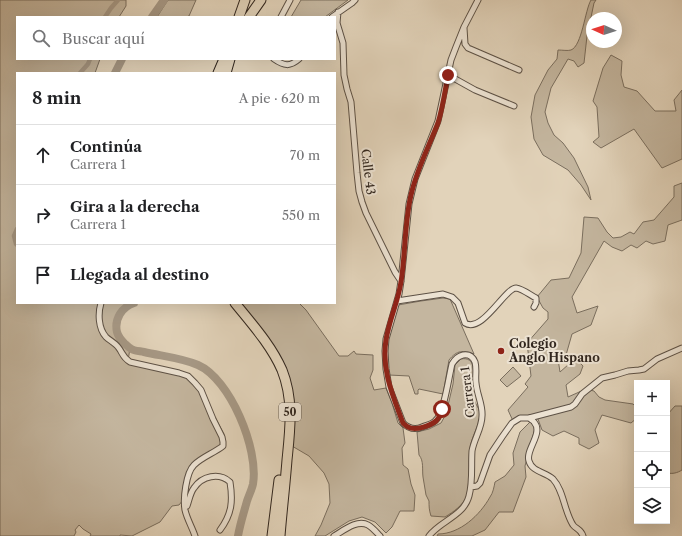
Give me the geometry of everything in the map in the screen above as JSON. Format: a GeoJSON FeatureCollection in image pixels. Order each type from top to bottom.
{"type":"FeatureCollection","features":[{"type":"Feature","properties":{"kind":"highway"},"geometry":{"type":"LineString","coordinates":[[239,16],[246,0]]}},
{"type":"Feature","properties":{"kind":"highway"},"geometry":{"type":"LineString","coordinates":[[250,16],[261,0]]}},
{"type":"Feature","properties":{"kind":"highway"},"geometry":{"type":"LineString","coordinates":[[218,72],[224,60]]}},
{"type":"Feature","properties":{"kind":"highway"},"geometry":{"type":"LineString","coordinates":[[226,72],[230,60]]}},
{"type":"Feature","properties":{"kind":"highway","name":"50"},"geometry":{"type":"LineString","coordinates":[[231,304],[256,336],[267,353],[282,389],[285,410],[278,535]]}},
{"type":"Feature","properties":{"kind":"highway","name":"50"},"geometry":{"type":"LineString","coordinates":[[236,304],[259,332],[271,350],[285,379],[289,398],[289,434],[278,535]]}},
{"type":"Feature","properties":{"kind":"street"},"geometry":{"type":"LineString","coordinates":[[282,16],[290,0]]}},
{"type":"Feature","properties":{"kind":"street"},"geometry":{"type":"LineString","coordinates":[[333,16],[355,0]]}},
{"type":"Feature","properties":{"kind":"street","name":"Carrera 1"},"geometry":{"type":"LineString","coordinates":[[429,536],[433,531],[457,514],[470,496],[472,450],[482,423],[482,408],[477,391],[475,361],[472,357],[466,354],[454,359],[439,417],[430,425],[412,429],[403,423],[389,387],[384,351],[401,281],[409,204],[415,179],[438,121],[451,60],[464,27],[478,0]]}},
{"type":"Feature","properties":{"kind":"street","name":"Calle 43"},"geometry":{"type":"LineString","coordinates":[[338,12],[337,23],[338,32],[343,43],[344,75],[351,102],[359,191],[366,213],[401,281]]}},
{"type":"Feature","properties":{"kind":"street"},"geometry":{"type":"LineString","coordinates":[[464,27],[465,44],[468,48],[519,70]]}},
{"type":"Feature","properties":{"kind":"street"},"geometry":{"type":"LineString","coordinates":[[276,60],[287,65],[294,64],[298,60]]}},
{"type":"Feature","properties":{"kind":"street"},"geometry":{"type":"LineString","coordinates":[[448,75],[475,90],[514,106]]}},
{"type":"Feature","properties":{"kind":"street"},"geometry":{"type":"LineString","coordinates":[[397,301],[443,294],[452,297],[458,302],[468,325],[478,322],[512,289],[517,288],[536,298],[536,303],[534,306]]}},
{"type":"Feature","properties":{"kind":"street"},"geometry":{"type":"LineString","coordinates":[[101,304],[99,310],[102,330],[105,336],[118,348],[125,359],[130,362],[188,376],[201,390],[222,437],[223,446],[192,466],[186,484],[185,509],[195,536]]}},
{"type":"Feature","properties":{"kind":"street"},"geometry":{"type":"LineString","coordinates":[[471,487],[477,486],[480,483],[490,455],[512,423],[520,418],[532,420],[571,407],[582,394],[602,378],[628,371],[644,369],[657,359],[682,348]]}},
{"type":"Feature","properties":{"kind":"street"},"geometry":{"type":"LineString","coordinates":[[532,420],[536,429],[536,435],[528,460],[531,466],[553,479],[564,500],[566,510],[574,526],[580,530],[583,536]]}},
{"type":"Feature","properties":{"kind":"street"},"geometry":{"type":"LineString","coordinates":[[185,509],[195,486],[206,478],[212,476],[226,478],[230,482],[232,503],[225,523],[220,530]]}},
{"type":"Feature","properties":{"kind":"street"},"geometry":{"type":"LineString","coordinates":[[334,536],[353,525],[358,524],[369,526],[380,536]]}},
{"type":"Feature","properties":{"kind":"shaded area"},"geometry":{"type":"Polygon","coordinates":[[[0,0],[126,0],[126,6],[120,16],[16,16],[16,60],[100,60],[95,72],[16,72],[16,304],[132,304],[122,311],[116,324],[120,337],[130,348],[128,361],[183,373],[197,384],[224,434],[224,442],[221,446],[193,466],[183,500],[179,505],[172,506],[160,522],[132,536],[90,536],[91,534],[79,525],[75,530],[76,532],[74,536],[0,536],[0,0]]]}},
{"type":"Feature","properties":{"kind":"shaded area"},"geometry":{"type":"Polygon","coordinates":[[[168,0],[196,0],[189,16],[158,16],[168,0]]]}},
{"type":"Feature","properties":{"kind":"shaded area"},"geometry":{"type":"Polygon","coordinates":[[[301,0],[348,0],[326,16],[292,16],[301,0]]]}},
{"type":"Feature","properties":{"kind":"shaded area"},"geometry":{"type":"Polygon","coordinates":[[[591,0],[596,0],[592,12],[587,12],[591,0]]]}},
{"type":"Feature","properties":{"kind":"shaded area"},"geometry":{"type":"Polygon","coordinates":[[[586,16],[586,45],[584,63],[578,67],[574,61],[568,59],[551,88],[545,112],[548,123],[554,135],[563,143],[574,158],[588,187],[591,200],[568,170],[543,155],[534,139],[531,117],[535,95],[548,70],[557,59],[558,50],[571,50],[575,47],[581,35],[586,16]]]}},
{"type":"Feature","properties":{"kind":"shaded area"},"geometry":{"type":"Polygon","coordinates":[[[611,55],[622,61],[621,75],[624,87],[637,91],[655,111],[676,111],[674,100],[682,90],[682,159],[662,168],[634,129],[601,148],[593,142],[599,137],[597,107],[593,101],[603,68],[611,55]]]}},
{"type":"Feature","properties":{"kind":"shaded area"},"geometry":{"type":"Polygon","coordinates":[[[682,183],[682,220],[668,225],[665,241],[653,244],[646,241],[637,248],[631,245],[622,251],[612,247],[604,241],[572,297],[577,313],[598,306],[591,325],[572,334],[566,355],[558,359],[560,372],[569,364],[579,362],[583,366],[580,374],[566,385],[568,397],[586,389],[594,391],[599,397],[605,400],[633,404],[634,420],[631,423],[602,415],[595,430],[599,443],[589,449],[579,444],[579,438],[564,431],[553,436],[542,430],[538,419],[531,417],[513,421],[508,410],[528,387],[525,384],[531,376],[527,343],[548,319],[548,312],[543,308],[537,297],[551,280],[569,278],[581,253],[584,217],[598,218],[613,238],[621,237],[630,232],[634,234],[643,222],[654,220],[674,197],[674,186],[682,183]]]}},
{"type":"Feature","properties":{"kind":"shaded area"},"geometry":{"type":"Polygon","coordinates":[[[443,298],[450,299],[474,354],[460,352],[455,354],[449,360],[443,394],[419,389],[418,394],[415,394],[409,376],[389,375],[387,368],[388,340],[398,305],[443,298]]]}},
{"type":"Feature","properties":{"kind":"shaded area"},"geometry":{"type":"Polygon","coordinates":[[[240,304],[300,304],[306,310],[339,356],[348,356],[354,351],[356,354],[373,355],[373,370],[370,378],[374,390],[386,388],[398,423],[403,428],[405,443],[402,448],[403,465],[408,469],[415,495],[414,511],[400,511],[392,527],[386,533],[375,522],[362,517],[349,521],[325,536],[315,536],[330,503],[329,484],[324,473],[309,456],[292,446],[290,387],[240,304]]]}},
{"type":"Feature","properties":{"kind":"shaded area"},"geometry":{"type":"Polygon","coordinates":[[[461,359],[469,360],[472,363],[474,375],[473,396],[480,413],[479,422],[470,449],[468,490],[466,499],[451,513],[445,517],[431,516],[423,477],[422,462],[419,455],[417,432],[429,429],[441,423],[446,414],[453,384],[455,365],[461,359]]]}},
{"type":"Feature","properties":{"kind":"shaded area"},"geometry":{"type":"Polygon","coordinates":[[[513,367],[521,376],[507,387],[500,380],[513,367]]]}},
{"type":"Feature","properties":{"kind":"shaded area"},"geometry":{"type":"Polygon","coordinates":[[[675,406],[682,406],[682,470],[675,473],[670,473],[670,412],[675,406]]]}},
{"type":"Feature","properties":{"kind":"shaded area"},"geometry":{"type":"Polygon","coordinates":[[[531,421],[535,428],[525,466],[526,477],[513,512],[499,512],[485,530],[472,536],[437,536],[438,534],[454,531],[461,527],[475,517],[486,504],[491,495],[495,482],[505,476],[514,465],[513,453],[520,432],[531,421]]]}},
{"type":"Feature","properties":{"kind":"waterway"},"geometry":{"type":"LineString","coordinates":[[106,16],[118,0]]}},
{"type":"Feature","properties":{"kind":"waterway"},"geometry":{"type":"LineString","coordinates":[[153,16],[164,0]]}},
{"type":"Feature","properties":{"kind":"waterway"},"geometry":{"type":"LineString","coordinates":[[81,72],[90,60]]}},
{"type":"Feature","properties":{"kind":"waterway"},"geometry":{"type":"LineString","coordinates":[[116,72],[122,60]]}},
{"type":"Feature","properties":{"kind":"waterway"},"geometry":{"type":"LineString","coordinates":[[16,231],[14,236],[16,244]]}},
{"type":"Feature","properties":{"kind":"waterway"},"geometry":{"type":"LineString","coordinates":[[132,304],[126,307],[120,314],[116,327],[118,334],[124,343],[131,349],[198,365],[210,373],[221,385],[240,417],[247,435],[254,469],[253,484],[238,536]]}},
{"type":"Feature","properties":{"kind":"place","name":"Colegio Anglo Hispano"},"geometry":{"type":"Point","coordinates":[501,351]}},
{"type":"Feature","properties":{"kind":"route"},"geometry":{"type":"LineString","coordinates":[[442,409],[439,417],[430,425],[412,429],[407,427],[403,423],[389,387],[384,351],[401,281],[409,204],[412,191],[415,179],[438,121],[448,75]]}}]}
